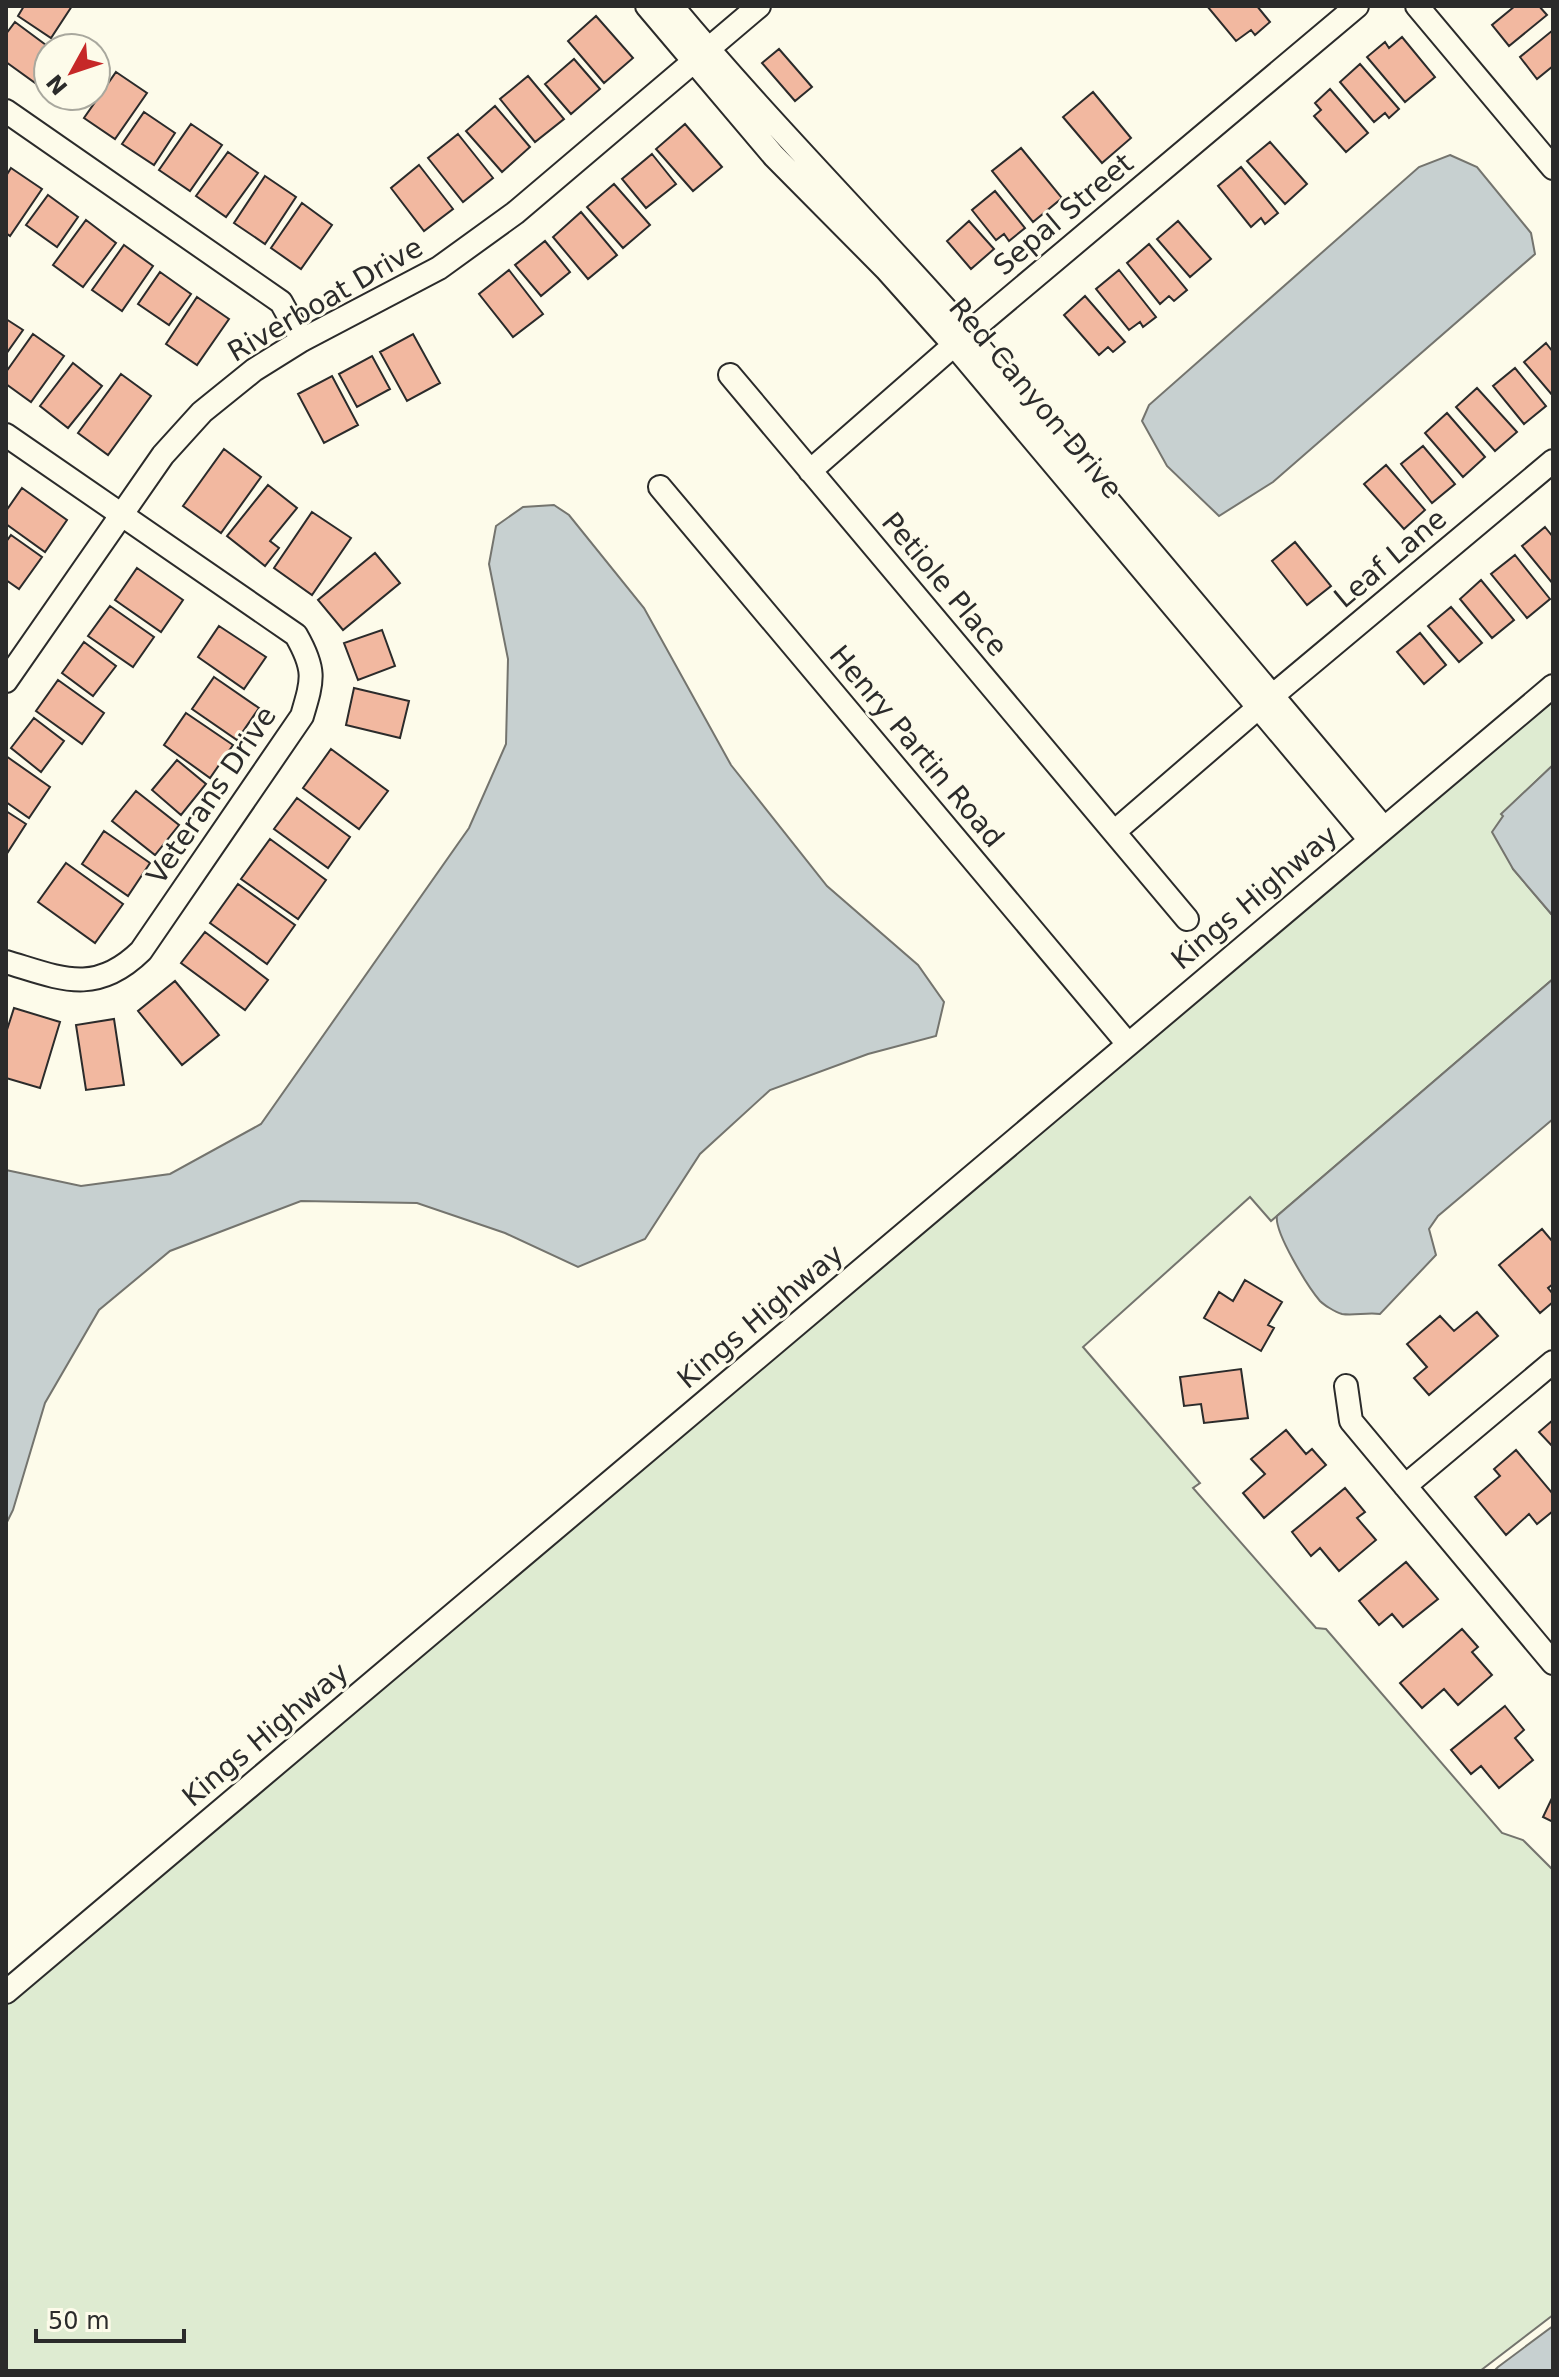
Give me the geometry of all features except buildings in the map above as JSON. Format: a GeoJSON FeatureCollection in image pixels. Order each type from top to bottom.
{"type":"FeatureCollection","features":[{"type":"Feature","properties":{"kind":"street","name":"Red Canyon Drive"},"geometry":{"type":"LineString","coordinates":[[647,6],[700,55]]}},
{"type":"Feature","properties":{"kind":"street","name":"Red Canyon Drive"},"geometry":{"type":"LineString","coordinates":[[672,6],[700,55],[774,156],[961,340],[1376,833]]}},
{"type":"Feature","properties":{"kind":"street","name":"Riverboat Drive"},"geometry":{"type":"LineString","coordinates":[[6,681],[120,514],[163,455],[202,412],[254,370],[302,340],[439,268],[515,213],[759,6]]}},
{"type":"Feature","properties":{"kind":"street","name":"Sepal Street"},"geometry":{"type":"LineString","coordinates":[[810,471],[1357,6]]}},
{"type":"Feature","properties":{"kind":"street"},"geometry":{"type":"LineString","coordinates":[[1417,6],[1553,168]]}},
{"type":"Feature","properties":{"kind":"street"},"geometry":{"type":"LineString","coordinates":[[6,111],[281,302],[302,340]]}},
{"type":"Feature","properties":{"kind":"street","name":"Petiole Place"},"geometry":{"type":"LineString","coordinates":[[730,375],[1187,919]]}},
{"type":"Feature","properties":{"kind":"street","name":"Veterans Drive"},"geometry":{"type":"LineString","coordinates":[[6,435],[296,635],[310,660],[311,685],[302,716],[141,951],[124,968],[89,980],[62,978],[6,962]]}},
{"type":"Feature","properties":{"kind":"street","name":"Leaf Lane"},"geometry":{"type":"LineString","coordinates":[[1265,701],[1553,461]]}},
{"type":"Feature","properties":{"kind":"street","name":"Henry Partin Road"},"geometry":{"type":"LineString","coordinates":[[660,487],[1128,1044]]}},
{"type":"Feature","properties":{"kind":"street","name":"Kings Highway"},"geometry":{"type":"LineString","coordinates":[[6,1992],[1553,686]]}},
{"type":"Feature","properties":{"kind":"street"},"geometry":{"type":"LineString","coordinates":[[1114,832],[1265,701]]}},
{"type":"Feature","properties":{"kind":"street"},"geometry":{"type":"LineString","coordinates":[[1405,1486],[1553,1362]]}},
{"type":"Feature","properties":{"kind":"street"},"geometry":{"type":"LineString","coordinates":[[1346,1386],[1351,1421],[1553,1663]]}},
{"type":"Feature","properties":{"kind":"green space"},"geometry":{"type":"Polygon","coordinates":[[[1553,701],[1553,765],[1502,814],[1501,820],[1513,869],[1553,916],[1553,979],[1271,1221],[1250,1197],[1083,1347],[1200,1483],[1193,1488],[1316,1628],[1326,1629],[1502,1833],[1523,1840],[1553,1870],[1553,2315],[1480,2371],[6,2371],[6,2005],[1553,701]]]}},
{"type":"Feature","properties":{"kind":"shaded area"},"geometry":{"type":"Polygon","coordinates":[[[1450,155],[1477,167],[1531,233],[1535,254],[1273,482],[1219,516],[1167,466],[1142,421],[1149,405],[1419,167],[1450,155]]]}},
{"type":"Feature","properties":{"kind":"shaded area"},"geometry":{"type":"Polygon","coordinates":[[[554,505],[569,515],[644,608],[731,765],[827,886],[918,965],[944,1002],[936,1036],[868,1054],[770,1090],[700,1154],[645,1239],[578,1267],[505,1233],[417,1203],[301,1201],[170,1251],[99,1310],[45,1403],[6,1524],[6,1170],[81,1186],[170,1174],[261,1124],[469,828],[506,744],[508,659],[489,564],[496,526],[523,507],[554,505]]]}},
{"type":"Feature","properties":{"kind":"shaded area"},"geometry":{"type":"Polygon","coordinates":[[[1553,765],[1553,916],[1513,869],[1492,832],[1503,816],[1501,814],[1553,765]]]}},
{"type":"Feature","properties":{"kind":"shaded area"},"geometry":{"type":"Polygon","coordinates":[[[1553,979],[1553,1119],[1438,1216],[1429,1229],[1436,1255],[1380,1314],[1342,1314],[1327,1306],[1320,1301],[1293,1259],[1277,1224],[1277,1216],[1553,979]]]}},
{"type":"Feature","properties":{"kind":"shaded area"},"geometry":{"type":"Polygon","coordinates":[[[1553,2326],[1553,2371],[1494,2371],[1498,2367],[1553,2326]]]}}]}
